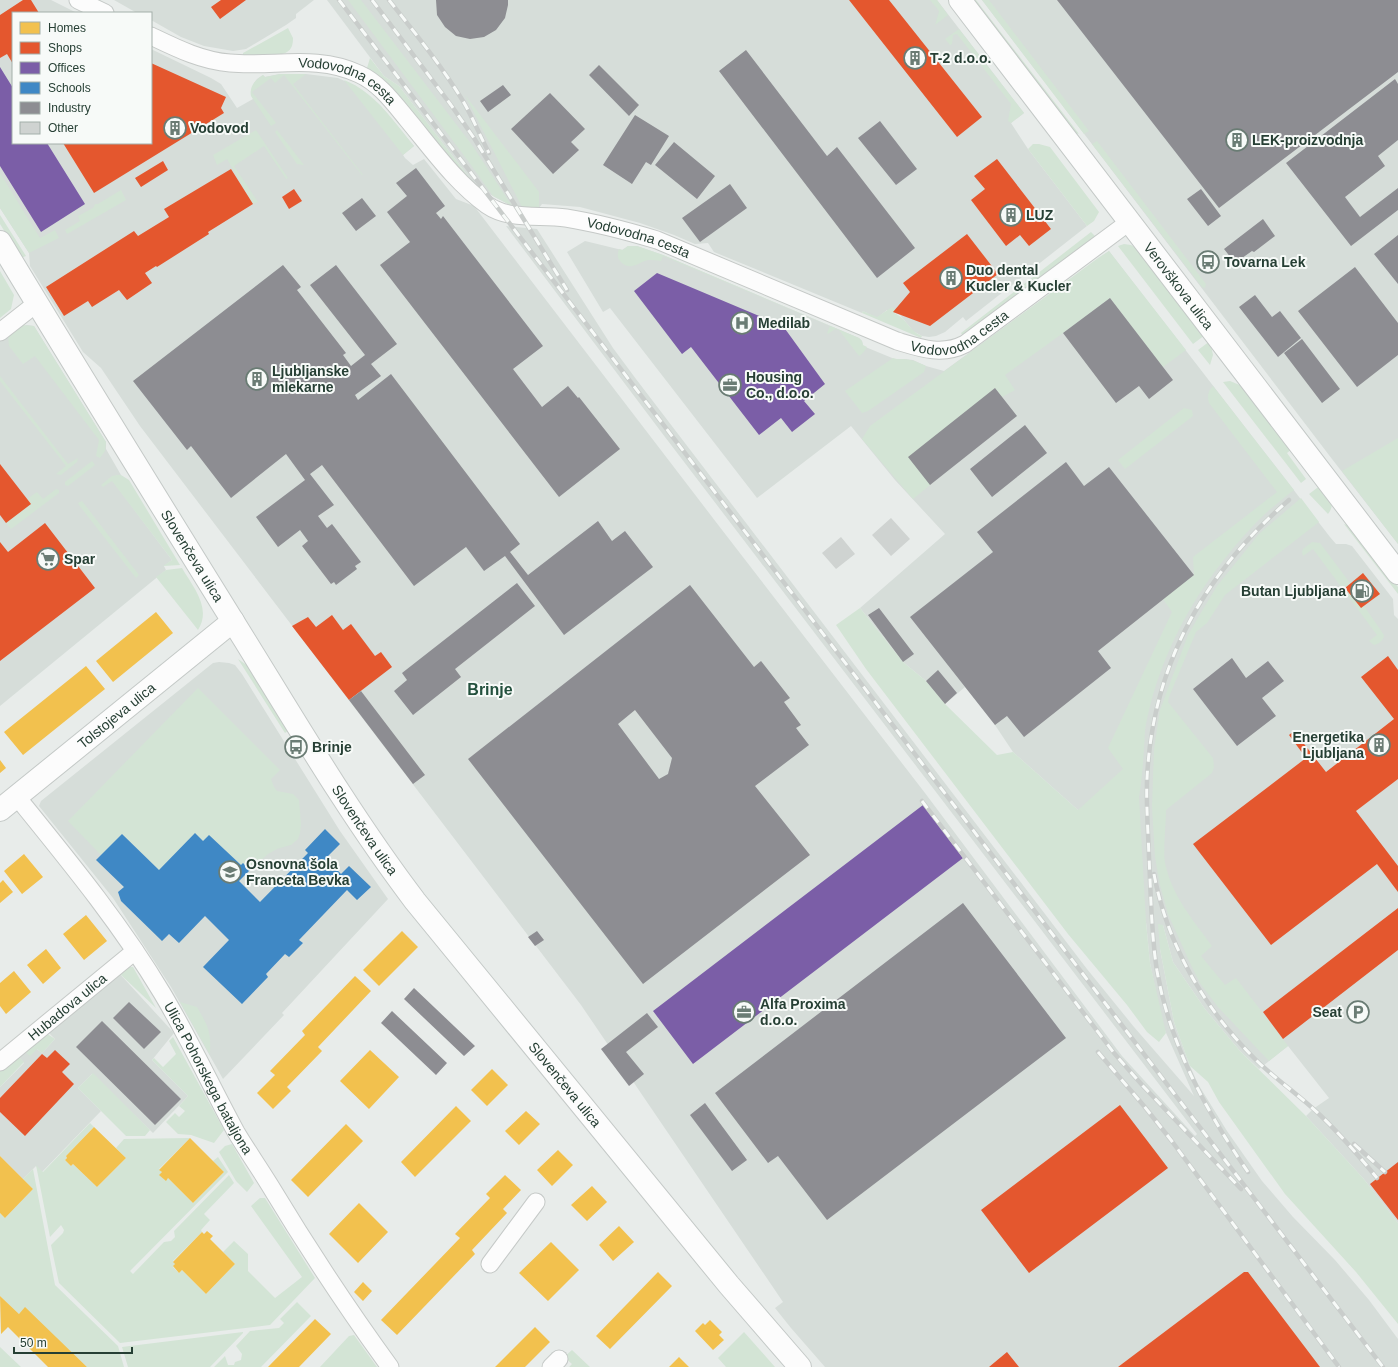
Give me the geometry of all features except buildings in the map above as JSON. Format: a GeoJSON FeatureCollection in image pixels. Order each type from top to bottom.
{"type":"FeatureCollection","features":[{"type":"Feature","properties":{"kind":"street"},"geometry":{"type":"LineString","coordinates":[[78,0],[103,12]]}},
{"type":"Feature","properties":{"kind":"street","name":"Verovškova ulica"},"geometry":{"type":"LineString","coordinates":[[960,0],[1398,573]]}},
{"type":"Feature","properties":{"kind":"street","name":"Vodovodna cesta"},"geometry":{"type":"LineString","coordinates":[[152,36],[194,55],[231,64],[283,62],[330,64],[358,74],[368,79],[388,97],[468,190],[494,209],[508,214],[564,218],[582,221],[657,240],[897,341],[922,349],[946,350],[964,344],[1129,222]]}},
{"type":"Feature","properties":{"kind":"street","name":"Slovenčeva ulica"},"geometry":{"type":"LineString","coordinates":[[0,242],[298,728],[364,832],[415,901],[729,1286],[800,1367]]}},
{"type":"Feature","properties":{"kind":"street"},"geometry":{"type":"LineString","coordinates":[[0,332],[37,303]]}},
{"type":"Feature","properties":{"kind":"street","name":"Tolstojeva ulica"},"geometry":{"type":"LineString","coordinates":[[0,810],[233,622]]}},
{"type":"Feature","properties":{"kind":"street","name":"Ulica Pohorskega bataljona"},"geometry":{"type":"LineString","coordinates":[[17,797],[79,873],[114,921],[161,992],[237,1133],[311,1252],[390,1367]]}},
{"type":"Feature","properties":{"kind":"street","name":"Hubadova ulica"},"geometry":{"type":"LineString","coordinates":[[0,1062],[134,951]]}},
{"type":"Feature","properties":{"kind":"street"},"geometry":{"type":"LineString","coordinates":[[490,1264],[536,1202]]}},
{"type":"Feature","properties":{"kind":"shaded area"},"geometry":{"type":"Polygon","coordinates":[[[0,0],[51,0],[75,12],[12,12],[12,144],[152,144],[152,49],[221,84],[237,108],[253,99],[251,91],[254,83],[263,75],[265,77],[280,74],[306,74],[338,78],[356,86],[380,105],[414,146],[403,155],[405,158],[413,165],[424,159],[456,199],[474,206],[925,793],[1122,1056],[1195,1136],[1197,1134],[665,437],[506,226],[537,229],[613,348],[636,379],[1087,969],[1134,1027],[1194,1096],[1163,1026],[1150,963],[1146,922],[1078,810],[1013,752],[995,725],[965,687],[945,704],[926,681],[903,662],[860,608],[945,534],[895,480],[851,426],[757,498],[610,308],[603,312],[567,252],[585,241],[622,250],[628,246],[637,246],[663,255],[859,338],[862,341],[863,346],[897,360],[913,360],[926,366],[944,371],[1109,251],[1330,537],[1336,544],[1346,544],[1352,546],[1393,599],[1394,615],[1398,619],[1398,1223],[1363,1178],[1306,1116],[1329,1098],[1288,1046],[1259,1069],[1240,1051],[1205,1009],[1173,962],[1163,925],[1160,949],[1174,1022],[1198,1084],[1227,1131],[1262,1181],[1293,1217],[1335,1260],[1369,1300],[1398,1339],[1398,1367],[825,1367],[775,1308],[783,1302],[581,1005],[140,426],[101,368],[83,352],[30,266],[29,253],[0,208],[0,0]]]}},
{"type":"Feature","properties":{"kind":"shaded area"},"geometry":{"type":"Polygon","coordinates":[[[114,0],[314,0],[296,14],[296,18],[286,25],[246,49],[233,51],[204,46],[181,37],[152,21],[152,12],[135,12],[114,0]]]}},
{"type":"Feature","properties":{"kind":"shaded area"},"geometry":{"type":"Polygon","coordinates":[[[327,0],[937,0],[1024,113],[1011,123],[1028,149],[1087,226],[966,321],[963,317],[945,332],[936,336],[922,336],[913,331],[900,315],[887,310],[877,318],[863,311],[862,313],[714,252],[708,243],[695,244],[640,223],[580,207],[542,204],[539,208],[512,206],[493,196],[475,185],[399,86],[384,76],[327,0]]]}},
{"type":"Feature","properties":{"kind":"shaded area"},"geometry":{"type":"Polygon","coordinates":[[[982,0],[1398,0],[1398,544],[1332,459],[982,0]]]}},
{"type":"Feature","properties":{"kind":"shaded area"},"geometry":{"type":"Polygon","coordinates":[[[27,325],[34,326],[106,442],[106,449],[121,475],[117,475],[112,480],[172,560],[164,566],[166,570],[0,706],[0,340],[14,329],[27,325]]]}},
{"type":"Feature","properties":{"kind":"shaded area","name":"Osnovna šola Franceta Bevka"},"geometry":{"type":"Polygon","coordinates":[[[219,662],[235,665],[242,674],[340,831],[388,899],[282,1013],[284,1015],[223,1079],[171,987],[113,898],[39,806],[41,801],[213,663],[219,662]]]}},
{"type":"Feature","properties":{"kind":"shaded area"},"geometry":{"type":"Polygon","coordinates":[[[118,972],[174,1033],[152,1060],[188,1096],[153,1133],[92,1074],[78,1088],[101,1111],[42,1172],[36,1166],[23,1179],[0,1156],[0,1087],[24,1063],[19,1057],[25,1049],[37,1049],[42,1053],[55,1039],[46,1030],[118,972]]]}},
{"type":"Feature","properties":{"kind":"green space"},"geometry":{"type":"Polygon","coordinates":[[[348,0],[361,0],[472,145],[512,206],[493,196],[348,0]]]}},
{"type":"Feature","properties":{"kind":"green space"},"geometry":{"type":"Polygon","coordinates":[[[930,0],[937,0],[948,15],[935,25],[939,11],[930,0]]]}},
{"type":"Feature","properties":{"kind":"green space"},"geometry":{"type":"Polygon","coordinates":[[[970,0],[976,0],[1079,134],[1071,132],[970,0]]]}},
{"type":"Feature","properties":{"kind":"green space"},"geometry":{"type":"Polygon","coordinates":[[[982,0],[989,0],[1089,131],[1084,134],[982,0]]]}},
{"type":"Feature","properties":{"kind":"green space"},"geometry":{"type":"Polygon","coordinates":[[[288,28],[293,40],[291,48],[284,54],[243,55],[243,53],[288,28]]]}},
{"type":"Feature","properties":{"kind":"green space"},"geometry":{"type":"Polygon","coordinates":[[[959,29],[1024,113],[1011,123],[1008,121],[1011,104],[957,34],[953,35],[952,44],[950,45],[945,39],[959,29]]]}},
{"type":"Feature","properties":{"kind":"green space"},"geometry":{"type":"Polygon","coordinates":[[[370,58],[384,76],[399,86],[475,185],[465,176],[395,93],[367,68],[370,58]]]}},
{"type":"Feature","properties":{"kind":"green space"},"geometry":{"type":"Polygon","coordinates":[[[280,74],[306,74],[293,84],[363,175],[284,75],[275,83],[271,78],[252,92],[276,123],[271,126],[251,96],[251,90],[255,81],[263,75],[265,77],[280,74]]]}},
{"type":"Feature","properties":{"kind":"green space"},"geometry":{"type":"Polygon","coordinates":[[[344,80],[365,92],[383,108],[414,146],[403,155],[344,80]]]}},
{"type":"Feature","properties":{"kind":"green space"},"geometry":{"type":"Polygon","coordinates":[[[465,95],[539,192],[539,208],[522,207],[465,95]]]}},
{"type":"Feature","properties":{"kind":"green space"},"geometry":{"type":"Polygon","coordinates":[[[256,130],[288,178],[286,179],[264,146],[234,166],[258,202],[253,204],[227,159],[217,165],[213,155],[256,130]]]}},
{"type":"Feature","properties":{"kind":"green space"},"geometry":{"type":"Polygon","coordinates":[[[277,130],[304,165],[297,164],[275,132],[277,130]]]}},
{"type":"Feature","properties":{"kind":"green space"},"geometry":{"type":"Polygon","coordinates":[[[1097,141],[1206,284],[1205,288],[1202,287],[1092,144],[1097,141]]]}},
{"type":"Feature","properties":{"kind":"green space"},"geometry":{"type":"Polygon","coordinates":[[[1033,144],[1050,147],[1099,212],[1094,221],[1087,226],[1028,149],[1033,144]]]}},
{"type":"Feature","properties":{"kind":"green space"},"geometry":{"type":"Polygon","coordinates":[[[0,173],[40,238],[55,230],[59,238],[29,253],[0,208],[0,173]]]}},
{"type":"Feature","properties":{"kind":"green space"},"geometry":{"type":"Polygon","coordinates":[[[121,190],[126,200],[67,234],[65,230],[80,221],[78,216],[93,208],[95,204],[98,204],[121,190]]]}},
{"type":"Feature","properties":{"kind":"green space"},"geometry":{"type":"Polygon","coordinates":[[[0,215],[26,256],[21,258],[0,224],[0,215]]]}},
{"type":"Feature","properties":{"kind":"green space"},"geometry":{"type":"Polygon","coordinates":[[[1091,232],[1095,236],[975,328],[962,335],[961,333],[1091,232]]]}},
{"type":"Feature","properties":{"kind":"green space"},"geometry":{"type":"Polygon","coordinates":[[[1124,244],[1131,245],[1138,249],[1205,335],[1193,344],[1118,246],[1124,244]]]}},
{"type":"Feature","properties":{"kind":"green space"},"geometry":{"type":"Polygon","coordinates":[[[628,246],[637,246],[663,255],[859,338],[863,345],[867,347],[859,356],[839,330],[835,329],[828,334],[827,333],[830,326],[663,256],[661,261],[648,260],[632,266],[625,265],[619,260],[618,253],[619,249],[623,250],[628,246]]]}},
{"type":"Feature","properties":{"kind":"green space"},"geometry":{"type":"Polygon","coordinates":[[[1109,251],[1186,350],[1163,367],[1110,298],[1005,375],[1015,390],[1002,397],[995,388],[930,485],[913,499],[862,439],[870,426],[1109,251]]]}},
{"type":"Feature","properties":{"kind":"green space"},"geometry":{"type":"Polygon","coordinates":[[[0,271],[14,295],[11,309],[0,318],[0,271]]]}},
{"type":"Feature","properties":{"kind":"green space"},"geometry":{"type":"Polygon","coordinates":[[[892,307],[896,310],[894,313],[902,318],[914,331],[922,336],[921,338],[862,313],[863,311],[877,317],[892,307]]]}},
{"type":"Feature","properties":{"kind":"green space"},"geometry":{"type":"Polygon","coordinates":[[[21,325],[34,326],[106,442],[105,451],[100,458],[96,456],[99,440],[35,356],[23,364],[9,346],[8,336],[21,325]]]}},
{"type":"Feature","properties":{"kind":"green space"},"geometry":{"type":"Polygon","coordinates":[[[1210,341],[1213,355],[1210,365],[1198,350],[1210,341]]]}},
{"type":"Feature","properties":{"kind":"green space"},"geometry":{"type":"Polygon","coordinates":[[[893,358],[912,360],[926,366],[924,372],[868,411],[862,413],[845,391],[893,358]]]}},
{"type":"Feature","properties":{"kind":"green space"},"geometry":{"type":"Polygon","coordinates":[[[0,376],[68,464],[78,458],[77,462],[61,475],[56,474],[66,466],[0,381],[0,376]]]}},
{"type":"Feature","properties":{"kind":"green space"},"geometry":{"type":"Polygon","coordinates":[[[1230,381],[1242,386],[1292,449],[1287,453],[1306,479],[1301,483],[1223,382],[1230,381]]]}},
{"type":"Feature","properties":{"kind":"green space"},"geometry":{"type":"Polygon","coordinates":[[[1213,386],[1294,490],[1266,513],[1245,535],[1206,583],[1175,637],[1153,694],[1145,727],[1139,797],[1146,922],[1150,963],[1166,1033],[1159,1042],[1147,1032],[1127,1005],[1068,934],[866,669],[836,625],[860,608],[903,662],[926,681],[945,704],[997,755],[1013,752],[1078,810],[1123,769],[1108,748],[1172,612],[1163,599],[1194,575],[1193,557],[1277,492],[1209,403],[1208,394],[1213,386]]]}},
{"type":"Feature","properties":{"kind":"green space"},"geometry":{"type":"Polygon","coordinates":[[[1184,408],[1192,410],[1193,416],[1125,469],[1118,460],[1184,408]]]}},
{"type":"Feature","properties":{"kind":"green space"},"geometry":{"type":"Polygon","coordinates":[[[1398,438],[1398,544],[1342,471],[1398,438]]]}},
{"type":"Feature","properties":{"kind":"green space"},"geometry":{"type":"Polygon","coordinates":[[[92,461],[95,465],[68,486],[65,485],[65,482],[92,461]]]}},
{"type":"Feature","properties":{"kind":"green space"},"geometry":{"type":"Polygon","coordinates":[[[121,475],[129,480],[180,565],[163,566],[172,560],[112,481],[103,487],[101,485],[112,476],[121,475]]]}},
{"type":"Feature","properties":{"kind":"green space"},"geometry":{"type":"Polygon","coordinates":[[[1321,485],[1332,502],[1331,510],[1328,514],[1309,494],[1321,485]]]}},
{"type":"Feature","properties":{"kind":"green space"},"geometry":{"type":"Polygon","coordinates":[[[56,489],[59,490],[59,493],[11,529],[6,523],[31,504],[27,499],[37,492],[43,499],[56,489]]]}},
{"type":"Feature","properties":{"kind":"green space"},"geometry":{"type":"Polygon","coordinates":[[[1301,498],[1319,522],[1225,595],[1207,623],[1196,632],[1168,702],[1213,758],[1214,767],[1212,773],[1166,810],[1164,857],[1168,875],[1184,907],[1212,946],[1201,956],[1225,985],[1236,978],[1288,1046],[1269,1061],[1218,1007],[1200,983],[1168,914],[1160,885],[1155,857],[1152,807],[1154,749],[1160,710],[1188,635],[1199,616],[1217,586],[1259,534],[1301,498]]]}},
{"type":"Feature","properties":{"kind":"green space"},"geometry":{"type":"Polygon","coordinates":[[[82,501],[139,575],[136,578],[79,505],[78,503],[82,501]]]}},
{"type":"Feature","properties":{"kind":"green space"},"geometry":{"type":"Polygon","coordinates":[[[1344,524],[1353,527],[1398,587],[1398,594],[1344,524]]]}},
{"type":"Feature","properties":{"kind":"green space"},"geometry":{"type":"Polygon","coordinates":[[[1312,542],[1320,543],[1350,583],[1345,588],[1361,608],[1364,606],[1384,635],[1383,639],[1379,643],[1374,645],[1369,641],[1377,635],[1313,549],[1303,556],[1303,549],[1312,542]]]}},
{"type":"Feature","properties":{"kind":"green space"},"geometry":{"type":"Polygon","coordinates":[[[182,568],[196,590],[202,606],[202,622],[198,630],[156,577],[166,570],[182,568]]]}},
{"type":"Feature","properties":{"kind":"green space"},"geometry":{"type":"Polygon","coordinates":[[[238,659],[248,666],[289,730],[285,733],[238,659]]]}},
{"type":"Feature","properties":{"kind":"green space"},"geometry":{"type":"Polygon","coordinates":[[[198,688],[280,770],[271,779],[277,791],[293,794],[299,800],[301,824],[298,839],[291,845],[277,849],[268,854],[250,870],[243,863],[241,865],[209,835],[203,841],[195,833],[159,870],[122,834],[101,855],[68,821],[198,688]]]}},
{"type":"Feature","properties":{"kind":"green space"},"geometry":{"type":"Polygon","coordinates":[[[1158,924],[1163,925],[1173,962],[1205,1009],[1240,1051],[1306,1116],[1363,1178],[1398,1223],[1398,1324],[1356,1272],[1285,1194],[1219,1102],[1208,1082],[1190,1066],[1174,1022],[1160,949],[1158,924]]]}},
{"type":"Feature","properties":{"kind":"green space"},"geometry":{"type":"Polygon","coordinates":[[[133,967],[156,1008],[121,975],[120,973],[122,969],[133,967]]]}},
{"type":"Feature","properties":{"kind":"green space"},"geometry":{"type":"Polygon","coordinates":[[[180,1002],[197,1007],[201,1014],[207,1025],[210,1040],[210,1055],[180,1002]]]}},
{"type":"Feature","properties":{"kind":"green space"},"geometry":{"type":"Polygon","coordinates":[[[46,1033],[55,1039],[42,1053],[37,1049],[30,1056],[25,1052],[46,1033]]]}},
{"type":"Feature","properties":{"kind":"green space"},"geometry":{"type":"Polygon","coordinates":[[[173,1037],[224,1130],[214,1143],[191,1135],[178,1134],[166,1122],[175,1113],[179,1117],[185,1111],[179,1106],[188,1096],[152,1060],[154,1058],[163,1067],[176,1054],[169,1041],[173,1037]]]}},
{"type":"Feature","properties":{"kind":"green space"},"geometry":{"type":"Polygon","coordinates":[[[19,1057],[24,1062],[0,1087],[0,1069],[19,1057]]]}},
{"type":"Feature","properties":{"kind":"green space"},"geometry":{"type":"Polygon","coordinates":[[[93,1073],[150,1130],[145,1136],[126,1136],[78,1088],[93,1073]]]}},
{"type":"Feature","properties":{"kind":"green space"},"geometry":{"type":"Polygon","coordinates":[[[90,1123],[94,1127],[66,1156],[67,1158],[65,1160],[71,1166],[73,1164],[97,1187],[126,1158],[116,1148],[124,1139],[190,1138],[159,1169],[162,1172],[160,1175],[165,1180],[168,1178],[193,1203],[224,1172],[213,1161],[218,1157],[228,1172],[130,1271],[133,1274],[164,1242],[171,1241],[175,1237],[174,1231],[229,1175],[234,1183],[204,1214],[210,1220],[201,1230],[202,1232],[173,1261],[175,1264],[173,1267],[179,1273],[182,1270],[206,1294],[235,1264],[223,1252],[234,1241],[248,1254],[248,1271],[275,1298],[302,1277],[251,1206],[260,1198],[265,1198],[315,1278],[270,1325],[120,1343],[59,1283],[51,1245],[63,1233],[64,1230],[61,1225],[50,1237],[36,1165],[43,1172],[90,1123]]]}},
{"type":"Feature","properties":{"kind":"green space"},"geometry":{"type":"Polygon","coordinates":[[[232,1144],[254,1183],[247,1192],[236,1181],[219,1152],[225,1146],[232,1144]]]}},
{"type":"Feature","properties":{"kind":"green space"},"geometry":{"type":"Polygon","coordinates":[[[33,1169],[55,1285],[118,1346],[124,1367],[87,1367],[25,1308],[19,1314],[0,1296],[0,1213],[5,1218],[33,1189],[23,1179],[33,1169]]]}},
{"type":"Feature","properties":{"kind":"green space"},"geometry":{"type":"Polygon","coordinates":[[[297,1302],[311,1316],[261,1367],[214,1367],[225,1356],[228,1365],[234,1365],[235,1362],[241,1360],[242,1354],[236,1346],[250,1331],[279,1328],[284,1323],[280,1319],[297,1302]]]}},
{"type":"Feature","properties":{"kind":"green space"},"geometry":{"type":"Polygon","coordinates":[[[243,1332],[210,1367],[128,1367],[122,1347],[243,1332]]]}},
{"type":"Feature","properties":{"kind":"green space"},"geometry":{"type":"Polygon","coordinates":[[[744,1332],[775,1367],[726,1367],[718,1358],[744,1332]]]}},
{"type":"Feature","properties":{"kind":"green space"},"geometry":{"type":"Polygon","coordinates":[[[354,1335],[377,1367],[320,1367],[349,1336],[354,1335]]]}},
{"type":"Feature","properties":{"kind":"green space"},"geometry":{"type":"Polygon","coordinates":[[[0,1347],[21,1367],[0,1367],[0,1347]]]}},
{"type":"Feature","properties":{"kind":"green space"},"geometry":{"type":"Polygon","coordinates":[[[572,1350],[590,1367],[569,1367],[572,1364],[564,1357],[572,1350]]]}},
{"type":"Feature","properties":{"kind":"railway"},"geometry":{"type":"LineString","coordinates":[[339,0],[1383,1367]]}},
{"type":"Feature","properties":{"kind":"railway"},"geometry":{"type":"LineString","coordinates":[[372,0],[474,138],[567,290]]}},
{"type":"Feature","properties":{"kind":"railway"},"geometry":{"type":"LineString","coordinates":[[389,0],[428,49],[455,88],[467,107],[489,153]]}},
{"type":"Feature","properties":{"kind":"railway"},"geometry":{"type":"LineString","coordinates":[[1248,1172],[1204,1101],[1180,1051],[1163,998],[1157,971],[1152,928],[1147,776],[1153,725],[1162,687],[1175,651],[1211,586],[1234,556],[1260,527],[1289,500]]}},
{"type":"Feature","properties":{"kind":"railway"},"geometry":{"type":"LineString","coordinates":[[922,801],[1114,1053],[1143,1086],[1241,1189]]}},
{"type":"Feature","properties":{"kind":"railway"},"geometry":{"type":"LineString","coordinates":[[1154,874],[1160,900],[1178,950],[1190,974],[1219,1018],[1254,1058],[1328,1123],[1377,1178]]}},
{"type":"Feature","properties":{"kind":"railway"},"geometry":{"type":"LineString","coordinates":[[1098,1052],[1171,1140],[1339,1367]]}},
{"type":"Feature","properties":{"kind":"railway"},"geometry":{"type":"LineString","coordinates":[[1354,1144],[1385,1172]]}},
{"type":"Feature","properties":{"kind":"place","name":"T-2 d.o.o."},"geometry":{"type":"Point","coordinates":[915,58]}},
{"type":"Feature","properties":{"kind":"place","name":"Vodovod"},"geometry":{"type":"Point","coordinates":[175,128]}},
{"type":"Feature","properties":{"kind":"place","name":"LEK-proizvodnja"},"geometry":{"type":"Point","coordinates":[1237,140]}},
{"type":"Feature","properties":{"kind":"place","name":"LUZ"},"geometry":{"type":"Point","coordinates":[1011,215]}},
{"type":"Feature","properties":{"kind":"place","name":"Tovarna Lek"},"geometry":{"type":"Point","coordinates":[1208,262]}},
{"type":"Feature","properties":{"kind":"place","name":"Duo dental Kucler & Kucler"},"geometry":{"type":"Point","coordinates":[951,278]}},
{"type":"Feature","properties":{"kind":"place","name":"Medilab"},"geometry":{"type":"Point","coordinates":[742,323]}},
{"type":"Feature","properties":{"kind":"place","name":"Ljubljanske mlekarne"},"geometry":{"type":"Point","coordinates":[257,379]}},
{"type":"Feature","properties":{"kind":"place","name":"Housing Co., d.o.o."},"geometry":{"type":"Point","coordinates":[730,385]}},
{"type":"Feature","properties":{"kind":"place","name":"Spar"},"geometry":{"type":"Point","coordinates":[48,559]}},
{"type":"Feature","properties":{"kind":"place","name":"Butan Ljubljana"},"geometry":{"type":"Point","coordinates":[1362,591]}},
{"type":"Feature","properties":{"kind":"place","name":"Energetika Ljubljana"},"geometry":{"type":"Point","coordinates":[1379,745]}},
{"type":"Feature","properties":{"kind":"place","name":"Brinje"},"geometry":{"type":"Point","coordinates":[296,747]}},
{"type":"Feature","properties":{"kind":"place","name":"Osnovna šola Franceta Bevka"},"geometry":{"type":"Point","coordinates":[230,872]}},
{"type":"Feature","properties":{"kind":"place","name":"Alfa Proxima d.o.o."},"geometry":{"type":"Point","coordinates":[744,1012]}},
{"type":"Feature","properties":{"kind":"place","name":"Seat"},"geometry":{"type":"Point","coordinates":[1358,1012]}},
{"type":"Feature","properties":{"kind":"district","name":"Brinje"},"geometry":{"type":"Point","coordinates":[490,689]}}]}
